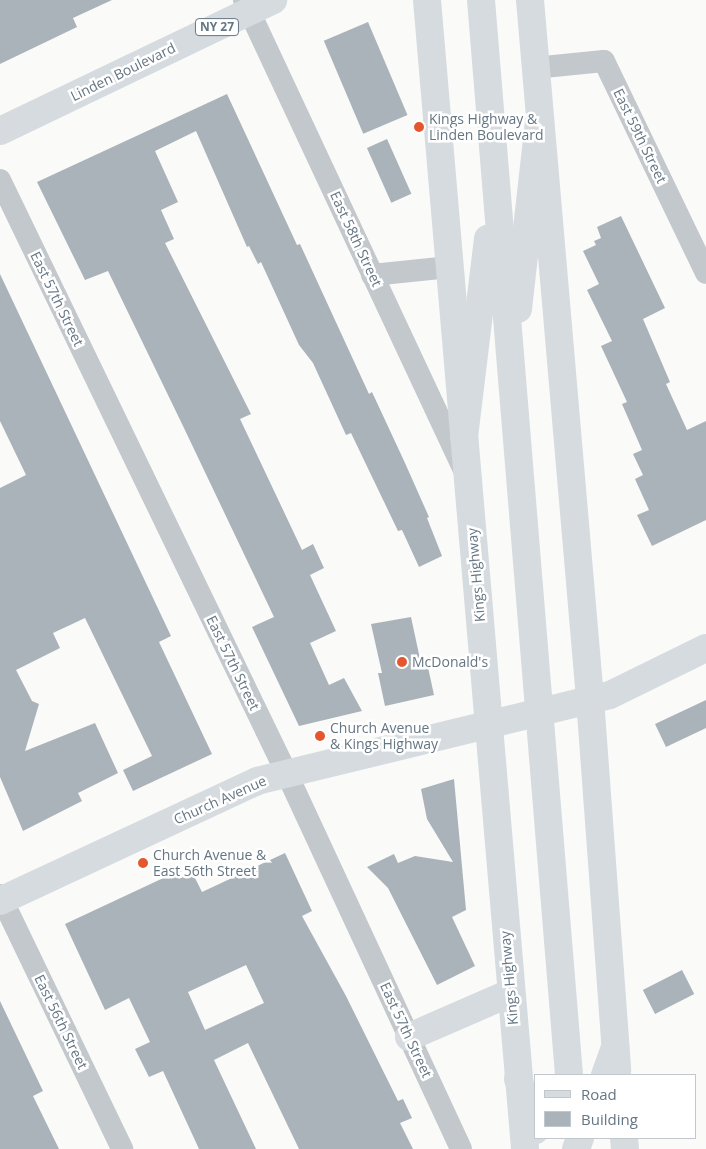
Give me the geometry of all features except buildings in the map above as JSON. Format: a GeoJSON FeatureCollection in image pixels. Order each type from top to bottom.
{"type":"FeatureCollection","features":[{"type":"Feature","properties":{"kind":"main road","name":"Kings Highway"},"geometry":{"type":"LineString","coordinates":[[427,0],[490,726],[510,993],[525,1149]]}},
{"type":"Feature","properties":{"kind":"main road"},"geometry":{"type":"LineString","coordinates":[[481,0],[569,1074]]}},
{"type":"Feature","properties":{"kind":"main road"},"geometry":{"type":"LineString","coordinates":[[530,0],[534,68],[590,700],[618,1074]]}},
{"type":"Feature","properties":{"kind":"main road","name":"Linden Boulevard"},"geometry":{"type":"LineString","coordinates":[[0,132],[256,4]]}},
{"type":"Feature","properties":{"kind":"main road"},"geometry":{"type":"LineString","coordinates":[[511,370],[539,122]]}},
{"type":"Feature","properties":{"kind":"main road"},"geometry":{"type":"LineString","coordinates":[[464,437],[495,177]]}},
{"type":"Feature","properties":{"kind":"main road","name":"Church Avenue"},"geometry":{"type":"LineString","coordinates":[[1,899],[258,781],[490,726],[590,700],[610,694],[706,648]]}},
{"type":"Feature","properties":{"kind":"main road"},"geometry":{"type":"LineString","coordinates":[[409,1037],[510,993]]}},
{"type":"Feature","properties":{"kind":"main road"},"geometry":{"type":"LineString","coordinates":[[604,1074],[615,1047]]}},
{"type":"Feature","properties":{"kind":"main road"},"geometry":{"type":"LineString","coordinates":[[518,1079],[534,1127]]}},
{"type":"Feature","properties":{"kind":"street","name":"East 58th Street"},"geometry":{"type":"LineString","coordinates":[[256,4],[372,275],[468,479]]}},
{"type":"Feature","properties":{"kind":"street","name":"East 59th Street"},"geometry":{"type":"LineString","coordinates":[[534,68],[604,61],[706,273]]}},
{"type":"Feature","properties":{"kind":"street","name":"East 57th Street"},"geometry":{"type":"LineString","coordinates":[[0,180],[287,774],[461,1149]]}},
{"type":"Feature","properties":{"kind":"street"},"geometry":{"type":"LineString","coordinates":[[372,275],[450,267]]}},
{"type":"Feature","properties":{"kind":"street","name":"East 56th Street"},"geometry":{"type":"LineString","coordinates":[[1,899],[122,1149]]}},
{"type":"Feature","properties":{"kind":"place","name":"Kings Highway & Linden Boulevard"},"geometry":{"type":"Point","coordinates":[419,127]}},
{"type":"Feature","properties":{"kind":"place","name":"McDonald's"},"geometry":{"type":"Point","coordinates":[402,662]}},
{"type":"Feature","properties":{"kind":"place","name":"Church Avenue & Kings Highway"},"geometry":{"type":"Point","coordinates":[320,736]}},
{"type":"Feature","properties":{"kind":"place","name":"Church Avenue & East 56th Street"},"geometry":{"type":"Point","coordinates":[143,863]}}]}
